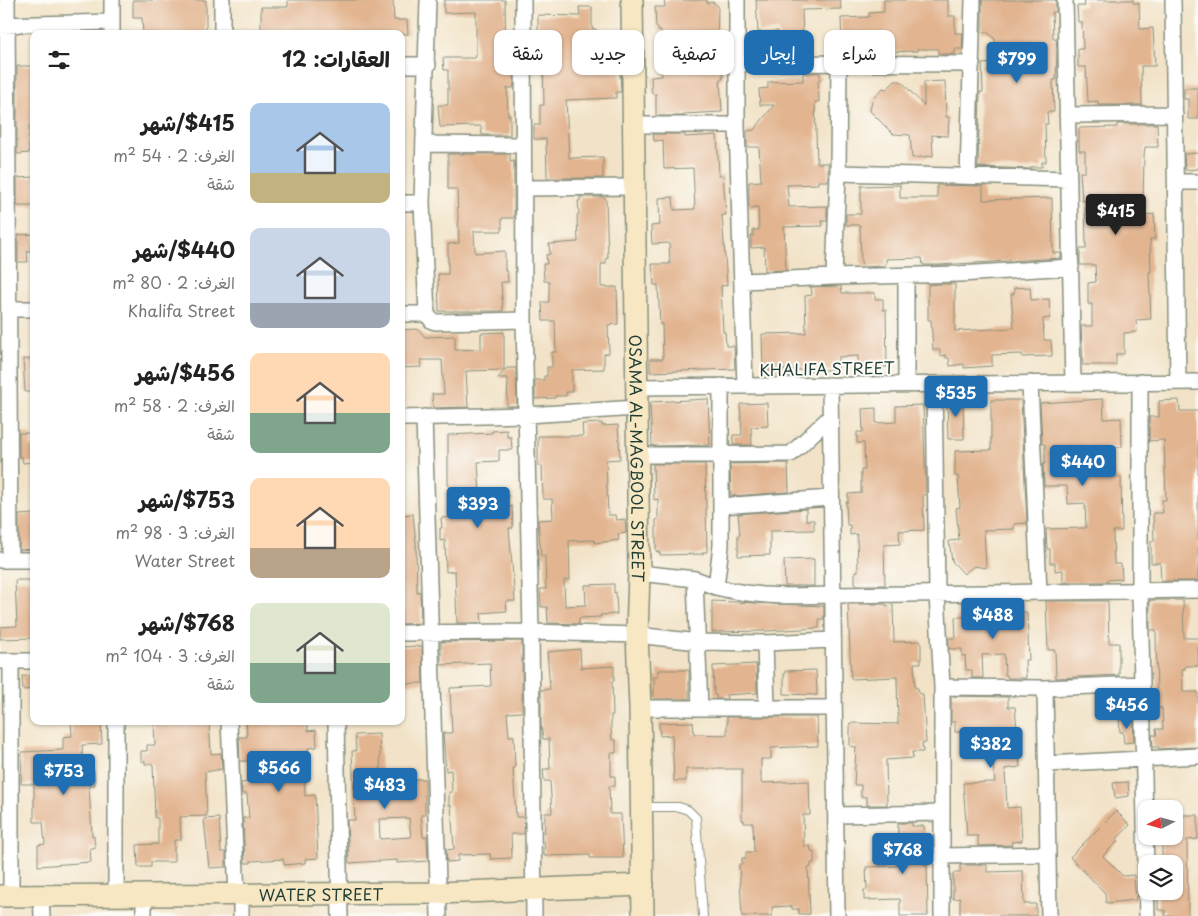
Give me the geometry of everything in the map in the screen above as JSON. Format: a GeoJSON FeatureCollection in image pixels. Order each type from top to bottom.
{"type":"FeatureCollection","features":[{"type":"Feature","properties":{"kind":"street"},"geometry":{"type":"LineString","coordinates":[[7,0],[4,25],[4,132],[9,309],[4,351],[5,560],[30,560]]}},
{"type":"Feature","properties":{"kind":"street"},"geometry":{"type":"LineString","coordinates":[[4,25],[112,28],[112,0]]}},
{"type":"Feature","properties":{"kind":"street"},"geometry":{"type":"LineString","coordinates":[[222,0],[222,30]]}},
{"type":"Feature","properties":{"kind":"street"},"geometry":{"type":"LineString","coordinates":[[428,0],[428,65],[422,203],[427,314],[432,321],[436,322],[524,320]]}},
{"type":"Feature","properties":{"kind":"street"},"geometry":{"type":"LineString","coordinates":[[523,0],[524,320],[531,632],[534,916]]}},
{"type":"Feature","properties":{"kind":"street","name":"OSAMA AL-MAGBOOL STREET"},"geometry":{"type":"LineString","coordinates":[[632,0],[639,573],[637,635],[643,916]]}},
{"type":"Feature","properties":{"kind":"street"},"geometry":{"type":"LineString","coordinates":[[737,0],[737,125],[745,386]]}},
{"type":"Feature","properties":{"kind":"street"},"geometry":{"type":"LineString","coordinates":[[968,176],[973,0]]}},
{"type":"Feature","properties":{"kind":"street"},"geometry":{"type":"LineString","coordinates":[[1065,0],[1073,383]]}},
{"type":"Feature","properties":{"kind":"street"},"geometry":{"type":"LineString","coordinates":[[1173,0],[1178,382]]}},
{"type":"Feature","properties":{"kind":"street"},"geometry":{"type":"LineString","coordinates":[[738,63],[824,62]]}},
{"type":"Feature","properties":{"kind":"street"},"geometry":{"type":"LineString","coordinates":[[895,63],[972,64]]}},
{"type":"Feature","properties":{"kind":"street"},"geometry":{"type":"LineString","coordinates":[[405,65],[428,65]]}},
{"type":"Feature","properties":{"kind":"street"},"geometry":{"type":"LineString","coordinates":[[834,277],[839,75]]}},
{"type":"Feature","properties":{"kind":"street"},"geometry":{"type":"LineString","coordinates":[[1067,115],[1175,114]]}},
{"type":"Feature","properties":{"kind":"street"},"geometry":{"type":"LineString","coordinates":[[633,125],[737,125]]}},
{"type":"Feature","properties":{"kind":"street"},"geometry":{"type":"LineString","coordinates":[[424,144],[523,145]]}},
{"type":"Feature","properties":{"kind":"street"},"geometry":{"type":"LineString","coordinates":[[838,173],[1069,179]]}},
{"type":"Feature","properties":{"kind":"street"},"geometry":{"type":"LineString","coordinates":[[1176,182],[1198,182]]}},
{"type":"Feature","properties":{"kind":"street"},"geometry":{"type":"LineString","coordinates":[[524,188],[634,187]]}},
{"type":"Feature","properties":{"kind":"street"},"geometry":{"type":"LineString","coordinates":[[405,203],[422,203]]}},
{"type":"Feature","properties":{"kind":"street"},"geometry":{"type":"LineString","coordinates":[[742,281],[906,276],[1071,267]]}},
{"type":"Feature","properties":{"kind":"street"},"geometry":{"type":"LineString","coordinates":[[906,276],[906,384]]}},
{"type":"Feature","properties":{"kind":"street"},"geometry":{"type":"LineString","coordinates":[[9,309],[30,309]]}},
{"type":"Feature","properties":{"kind":"street"},"geometry":{"type":"LineString","coordinates":[[405,314],[427,314]]}},
{"type":"Feature","properties":{"kind":"street"},"geometry":{"type":"LineString","coordinates":[[1140,382],[1140,591],[1147,916]]}},
{"type":"Feature","properties":{"kind":"street","name":"KHALIFA STREET"},"geometry":{"type":"LineString","coordinates":[[405,418],[527,415],[721,386],[1198,382]]}},
{"type":"Feature","properties":{"kind":"street"},"geometry":{"type":"LineString","coordinates":[[1030,383],[1039,592]]}},
{"type":"Feature","properties":{"kind":"street"},"geometry":{"type":"LineString","coordinates":[[934,384],[937,593],[942,687],[942,916]]}},
{"type":"Feature","properties":{"kind":"street"},"geometry":{"type":"LineString","coordinates":[[830,385],[837,916]]}},
{"type":"Feature","properties":{"kind":"street"},"geometry":{"type":"LineString","coordinates":[[716,587],[721,546],[721,386]]}},
{"type":"Feature","properties":{"kind":"street"},"geometry":{"type":"LineString","coordinates":[[424,417],[439,916]]}},
{"type":"Feature","properties":{"kind":"street"},"geometry":{"type":"LineString","coordinates":[[637,455],[721,456],[791,454],[830,418]]}},
{"type":"Feature","properties":{"kind":"street"},"geometry":{"type":"LineString","coordinates":[[721,506],[830,498]]}},
{"type":"Feature","properties":{"kind":"street"},"geometry":{"type":"LineString","coordinates":[[639,573],[695,580],[734,592],[758,596],[785,597],[833,594],[1198,590]]}},
{"type":"Feature","properties":{"kind":"street"},"geometry":{"type":"LineString","coordinates":[[695,580],[700,708]]}},
{"type":"Feature","properties":{"kind":"street"},"geometry":{"type":"LineString","coordinates":[[405,633],[531,632],[637,635],[698,642],[765,643],[833,640]]}},
{"type":"Feature","properties":{"kind":"street"},"geometry":{"type":"LineString","coordinates":[[765,643],[767,708]]}},
{"type":"Feature","properties":{"kind":"street"},"geometry":{"type":"LineString","coordinates":[[5,896],[6,661],[30,661]]}},
{"type":"Feature","properties":{"kind":"street"},"geometry":{"type":"LineString","coordinates":[[942,687],[1045,688],[1142,684]]}},
{"type":"Feature","properties":{"kind":"street"},"geometry":{"type":"LineString","coordinates":[[1045,688],[1048,916]]}},
{"type":"Feature","properties":{"kind":"street"},"geometry":{"type":"LineString","coordinates":[[640,708],[834,708]]}},
{"type":"Feature","properties":{"kind":"street"},"geometry":{"type":"LineString","coordinates":[[116,725],[116,894]]}},
{"type":"Feature","properties":{"kind":"street"},"geometry":{"type":"LineString","coordinates":[[229,725],[241,916]]}},
{"type":"Feature","properties":{"kind":"street"},"geometry":{"type":"LineString","coordinates":[[336,725],[340,916]]}},
{"type":"Feature","properties":{"kind":"street"},"geometry":{"type":"LineString","coordinates":[[1047,764],[1198,756]]}},
{"type":"Feature","properties":{"kind":"street"},"geometry":{"type":"LineString","coordinates":[[836,815],[942,813]]}},
{"type":"Feature","properties":{"kind":"street"},"geometry":{"type":"LineString","coordinates":[[942,856],[1047,854]]}},
{"type":"Feature","properties":{"kind":"street","name":"WATER STREET"},"geometry":{"type":"LineString","coordinates":[[5,896],[42,906],[116,894],[438,893],[534,891],[642,885]]}},
{"type":"Feature","properties":{"kind":"street"},"geometry":{"type":"LineString","coordinates":[[144,894],[144,916]]}},
{"type":"Feature","properties":{"kind":"lane"},"geometry":{"type":"LineString","coordinates":[[642,807],[679,807],[688,810],[696,818],[703,916]]}},
{"type":"Feature","properties":{"kind":"building"},"geometry":{"type":"Polygon","coordinates":[[[133,0],[206,0],[206,30],[143,30],[142,18],[133,18],[133,0]]]}},
{"type":"Feature","properties":{"kind":"building"},"geometry":{"type":"Polygon","coordinates":[[[288,0],[393,0],[394,20],[407,20],[408,34],[405,34],[405,30],[261,30],[261,7],[288,7],[288,0]]]}},
{"type":"Feature","properties":{"kind":"building"},"geometry":{"type":"Polygon","coordinates":[[[444,0],[505,0],[505,30],[494,30],[494,75],[514,75],[513,88],[507,88],[510,135],[482,135],[481,126],[440,127],[438,105],[448,105],[448,70],[444,70],[443,58],[475,58],[476,56],[476,12],[444,13],[444,0]]]}},
{"type":"Feature","properties":{"kind":"building"},"geometry":{"type":"Polygon","coordinates":[[[664,0],[707,0],[707,3],[713,2],[718,6],[717,30],[658,30],[658,27],[656,27],[655,7],[665,7],[664,0]]]}},
{"type":"Feature","properties":{"kind":"building"},"geometry":{"type":"Polygon","coordinates":[[[756,0],[840,0],[841,9],[802,10],[803,30],[758,30],[756,0]]]}},
{"type":"Feature","properties":{"kind":"building"},"geometry":{"type":"Polygon","coordinates":[[[884,0],[948,0],[948,16],[955,16],[955,33],[963,33],[962,49],[955,49],[955,54],[938,54],[938,49],[895,52],[895,30],[841,30],[841,18],[869,17],[869,13],[884,12],[884,0]]]}},
{"type":"Feature","properties":{"kind":"building"},"geometry":{"type":"Polygon","coordinates":[[[982,0],[1056,0],[1056,12],[1052,12],[1053,39],[1056,39],[1057,49],[1056,80],[1053,80],[1054,112],[1047,112],[1048,124],[1045,124],[1046,162],[1042,162],[1042,167],[1031,167],[1031,169],[978,167],[980,92],[983,92],[982,64],[995,63],[995,39],[987,32],[982,32],[982,0]]]}},
{"type":"Feature","properties":{"kind":"building"},"geometry":{"type":"Polygon","coordinates":[[[1084,0],[1133,0],[1133,3],[1139,3],[1140,29],[1153,28],[1155,66],[1141,66],[1142,105],[1098,105],[1098,101],[1088,102],[1086,67],[1078,67],[1078,49],[1083,49],[1082,22],[1078,22],[1077,6],[1085,6],[1084,0]]]}},
{"type":"Feature","properties":{"kind":"building"},"geometry":{"type":"Polygon","coordinates":[[[579,7],[592,7],[592,29],[596,30],[572,30],[572,75],[620,75],[621,92],[616,92],[616,98],[566,100],[569,158],[603,157],[603,178],[547,178],[546,139],[534,139],[534,125],[540,125],[540,105],[544,105],[543,75],[562,75],[562,30],[538,30],[538,15],[580,16],[579,7]]]}},
{"type":"Feature","properties":{"kind":"building"},"geometry":{"type":"Polygon","coordinates":[[[17,66],[30,66],[29,153],[17,154],[17,66]]]}},
{"type":"Feature","properties":{"kind":"building"},"geometry":{"type":"Polygon","coordinates":[[[820,73],[820,80],[818,80],[819,102],[815,102],[817,163],[828,163],[828,181],[818,181],[818,184],[787,185],[789,207],[827,206],[827,221],[822,221],[823,226],[784,227],[786,270],[765,271],[764,247],[751,248],[753,230],[759,230],[758,207],[749,208],[749,182],[761,181],[759,147],[747,147],[747,131],[754,130],[774,105],[760,105],[759,89],[768,88],[768,82],[803,81],[803,75],[820,73]]]}},
{"type":"Feature","properties":{"kind":"building"},"geometry":{"type":"Polygon","coordinates":[[[723,75],[723,79],[720,79],[722,112],[684,114],[684,116],[656,116],[656,94],[652,94],[651,77],[723,75]]]}},
{"type":"Feature","properties":{"kind":"building"},"geometry":{"type":"Polygon","coordinates":[[[895,81],[901,81],[924,106],[924,82],[945,81],[946,117],[949,117],[948,136],[932,135],[933,156],[912,158],[910,135],[893,134],[870,111],[872,100],[883,88],[887,89],[895,81]]]}},
{"type":"Feature","properties":{"kind":"building"},"geometry":{"type":"Polygon","coordinates":[[[1184,88],[1198,88],[1198,119],[1188,119],[1188,99],[1184,99],[1184,88]]]}},
{"type":"Feature","properties":{"kind":"building"},"geometry":{"type":"Polygon","coordinates":[[[1117,124],[1157,124],[1158,147],[1145,147],[1144,156],[1143,208],[1145,215],[1154,214],[1155,239],[1150,239],[1151,272],[1149,272],[1151,319],[1136,320],[1137,332],[1124,333],[1124,354],[1116,354],[1116,365],[1083,365],[1081,326],[1092,326],[1092,304],[1088,304],[1088,283],[1096,282],[1095,265],[1080,265],[1080,249],[1086,249],[1085,200],[1082,201],[1080,172],[1085,172],[1085,151],[1079,151],[1079,128],[1117,127],[1117,124]]]}},
{"type":"Feature","properties":{"kind":"building"},"geometry":{"type":"Polygon","coordinates":[[[653,134],[685,134],[685,137],[717,135],[719,176],[723,175],[726,215],[722,215],[727,285],[721,286],[723,332],[725,332],[726,346],[734,346],[735,369],[650,372],[650,359],[663,359],[658,285],[654,285],[652,264],[670,264],[669,243],[652,244],[651,226],[660,225],[659,198],[673,197],[674,210],[695,209],[693,168],[664,169],[663,140],[654,141],[653,134]]]}},
{"type":"Feature","properties":{"kind":"building"},"geometry":{"type":"Polygon","coordinates":[[[1198,153],[1198,169],[1185,170],[1184,154],[1198,153]]]}},
{"type":"Feature","properties":{"kind":"building"},"geometry":{"type":"Polygon","coordinates":[[[448,154],[510,154],[510,162],[514,161],[514,218],[502,218],[502,231],[474,231],[475,253],[505,251],[505,271],[507,271],[508,282],[501,282],[503,311],[439,311],[438,274],[448,274],[448,244],[459,243],[457,189],[448,189],[448,154]]]}},
{"type":"Feature","properties":{"kind":"building"},"geometry":{"type":"Polygon","coordinates":[[[30,177],[30,206],[17,206],[17,178],[30,177]]]}},
{"type":"Feature","properties":{"kind":"building"},"geometry":{"type":"Polygon","coordinates":[[[900,185],[900,198],[937,198],[937,185],[983,186],[983,200],[1052,198],[1053,253],[1061,253],[1061,258],[939,265],[923,265],[922,258],[886,259],[886,264],[883,266],[864,267],[861,264],[860,225],[846,225],[846,214],[861,214],[861,186],[900,185]]]}},
{"type":"Feature","properties":{"kind":"building"},"geometry":{"type":"Polygon","coordinates":[[[580,197],[604,197],[606,200],[608,258],[606,258],[606,264],[601,264],[601,287],[617,287],[618,324],[608,325],[609,353],[604,354],[604,369],[572,370],[572,392],[566,392],[566,396],[535,399],[535,380],[544,380],[544,376],[547,376],[547,367],[552,367],[552,352],[556,352],[555,321],[543,321],[542,302],[549,302],[549,281],[544,281],[543,264],[547,264],[546,255],[550,254],[549,244],[578,242],[577,215],[579,214],[578,201],[580,201],[580,197]]]}},
{"type":"Feature","properties":{"kind":"building"},"geometry":{"type":"Polygon","coordinates":[[[30,234],[30,251],[27,251],[28,262],[18,262],[18,235],[30,234]]]}},
{"type":"Feature","properties":{"kind":"building"},"geometry":{"type":"Polygon","coordinates":[[[955,284],[955,331],[1014,328],[1011,294],[1014,294],[1014,288],[1030,287],[1031,300],[1049,299],[1050,318],[1043,319],[1044,340],[1051,340],[1052,356],[992,355],[992,366],[964,368],[964,364],[950,366],[949,358],[946,358],[946,355],[940,356],[940,350],[933,350],[931,320],[928,320],[928,285],[955,284]]]}},
{"type":"Feature","properties":{"kind":"building"},"geometry":{"type":"Polygon","coordinates":[[[841,286],[842,293],[875,293],[875,299],[883,299],[883,310],[886,310],[887,367],[858,367],[858,356],[838,357],[838,370],[763,370],[762,334],[806,333],[805,296],[812,295],[811,287],[841,286]]]}},
{"type":"Feature","properties":{"kind":"building"},"geometry":{"type":"Polygon","coordinates":[[[405,330],[419,330],[425,337],[455,336],[455,350],[481,349],[481,333],[504,332],[504,370],[466,371],[468,407],[433,408],[432,394],[444,394],[442,360],[421,360],[422,367],[405,368],[405,330]]]}},
{"type":"Feature","properties":{"kind":"building"},"geometry":{"type":"Polygon","coordinates":[[[23,359],[30,359],[30,392],[25,392],[23,359]]]}},
{"type":"Feature","properties":{"kind":"building"},"geometry":{"type":"Polygon","coordinates":[[[507,368],[516,368],[517,406],[507,406],[508,378],[498,378],[507,368]]]}},
{"type":"Feature","properties":{"kind":"building"},"geometry":{"type":"Polygon","coordinates":[[[947,398],[963,398],[964,439],[948,439],[947,398]]]}},
{"type":"Feature","properties":{"kind":"building"},"geometry":{"type":"Polygon","coordinates":[[[708,399],[710,445],[652,446],[650,402],[708,399]]]}},
{"type":"Feature","properties":{"kind":"building"},"geometry":{"type":"Polygon","coordinates":[[[1103,399],[1104,419],[1121,418],[1122,447],[1104,448],[1105,469],[1114,468],[1114,477],[1121,477],[1122,531],[1113,531],[1114,564],[1121,564],[1122,579],[1107,580],[1107,582],[1063,582],[1063,570],[1055,571],[1055,563],[1050,563],[1050,549],[1047,549],[1046,529],[1086,528],[1085,503],[1068,504],[1067,486],[1044,486],[1043,464],[1045,464],[1045,444],[1042,444],[1040,403],[1103,399]]]}},
{"type":"Feature","properties":{"kind":"building"},"geometry":{"type":"Polygon","coordinates":[[[991,400],[1021,400],[1027,523],[1014,524],[1014,529],[984,530],[986,568],[974,566],[964,574],[952,561],[949,541],[959,540],[956,508],[960,507],[958,476],[955,476],[955,451],[991,450],[991,400]]]}},
{"type":"Feature","properties":{"kind":"building"},"geometry":{"type":"Polygon","coordinates":[[[1179,400],[1180,411],[1198,411],[1198,581],[1161,581],[1160,563],[1151,563],[1151,541],[1154,541],[1153,513],[1163,513],[1162,500],[1166,500],[1164,440],[1149,441],[1149,417],[1159,417],[1159,401],[1179,400]]]}},
{"type":"Feature","properties":{"kind":"building"},"geometry":{"type":"Polygon","coordinates":[[[767,403],[768,426],[751,427],[752,445],[733,445],[733,435],[742,435],[740,404],[767,403]]]}},
{"type":"Feature","properties":{"kind":"building"},"geometry":{"type":"Polygon","coordinates":[[[923,405],[926,494],[923,495],[924,530],[899,531],[900,544],[884,545],[885,585],[855,585],[855,572],[858,571],[857,534],[850,535],[850,525],[847,525],[846,502],[848,502],[848,494],[861,493],[861,470],[865,470],[864,443],[857,443],[857,432],[863,432],[862,409],[876,408],[876,423],[896,422],[896,406],[923,405]]]}},
{"type":"Feature","properties":{"kind":"building"},"geometry":{"type":"Polygon","coordinates":[[[602,423],[602,426],[618,425],[620,459],[606,460],[608,515],[615,515],[616,520],[625,519],[626,533],[618,534],[619,540],[595,543],[594,540],[569,541],[570,580],[564,580],[565,606],[586,605],[585,585],[614,584],[617,614],[579,618],[579,624],[548,623],[547,607],[541,607],[540,589],[546,589],[545,556],[541,556],[538,520],[553,519],[552,499],[543,499],[542,465],[538,466],[538,436],[583,436],[582,424],[602,423]]]}},
{"type":"Feature","properties":{"kind":"building"},"geometry":{"type":"Polygon","coordinates":[[[507,430],[507,437],[511,437],[512,450],[499,450],[499,461],[478,462],[480,496],[508,495],[508,507],[512,506],[513,528],[509,528],[515,601],[506,601],[507,611],[481,613],[482,623],[457,623],[455,571],[446,572],[445,540],[440,541],[441,518],[454,517],[453,496],[450,497],[450,486],[448,486],[448,435],[492,433],[492,431],[507,430]]]}},
{"type":"Feature","properties":{"kind":"building"},"geometry":{"type":"Polygon","coordinates":[[[19,433],[30,433],[30,462],[23,463],[22,457],[19,457],[19,433]]]}},
{"type":"Feature","properties":{"kind":"building"},"geometry":{"type":"Polygon","coordinates":[[[788,463],[789,492],[731,496],[730,464],[788,463]]]}},
{"type":"Feature","properties":{"kind":"building"},"geometry":{"type":"Polygon","coordinates":[[[653,464],[705,464],[707,552],[703,552],[703,554],[660,555],[656,551],[658,499],[654,500],[653,464]]]}},
{"type":"Feature","properties":{"kind":"building"},"geometry":{"type":"Polygon","coordinates":[[[806,509],[806,520],[814,520],[814,530],[770,531],[770,555],[738,556],[738,535],[740,535],[738,514],[806,509]]]}},
{"type":"Feature","properties":{"kind":"building"},"geometry":{"type":"Polygon","coordinates":[[[30,514],[30,549],[19,550],[19,515],[30,514]]]}},
{"type":"Feature","properties":{"kind":"building"},"geometry":{"type":"Polygon","coordinates":[[[413,514],[416,543],[417,592],[420,592],[421,623],[405,624],[405,515],[413,514]]]}},
{"type":"Feature","properties":{"kind":"building"},"geometry":{"type":"Polygon","coordinates":[[[814,559],[814,586],[785,586],[784,560],[814,559]]]}},
{"type":"Feature","properties":{"kind":"building"},"geometry":{"type":"Polygon","coordinates":[[[15,580],[30,580],[30,638],[0,639],[0,627],[17,626],[15,580]]]}},
{"type":"Feature","properties":{"kind":"building"},"geometry":{"type":"Polygon","coordinates":[[[1150,600],[1183,600],[1184,637],[1198,638],[1198,666],[1185,666],[1185,669],[1182,669],[1183,692],[1198,692],[1198,747],[1159,749],[1159,747],[1153,747],[1152,735],[1157,735],[1156,729],[1163,729],[1162,708],[1157,708],[1156,630],[1150,630],[1150,600]]]}},
{"type":"Feature","properties":{"kind":"building"},"geometry":{"type":"Polygon","coordinates":[[[712,601],[824,606],[824,619],[819,619],[819,628],[712,632],[712,601]]]}},
{"type":"Feature","properties":{"kind":"building"},"geometry":{"type":"Polygon","coordinates":[[[1046,601],[1108,601],[1109,643],[1119,643],[1119,675],[1056,678],[1055,650],[1048,650],[1046,601]]]}},
{"type":"Feature","properties":{"kind":"building"},"geometry":{"type":"Polygon","coordinates":[[[987,602],[987,617],[1008,616],[1008,612],[1027,612],[1029,660],[1025,660],[1026,678],[1008,678],[1005,675],[1004,654],[982,655],[983,678],[972,678],[972,670],[966,670],[965,656],[962,656],[962,649],[949,649],[949,638],[956,638],[955,617],[969,617],[969,603],[987,602]]]}},
{"type":"Feature","properties":{"kind":"building"},"geometry":{"type":"Polygon","coordinates":[[[848,604],[893,605],[894,642],[921,641],[921,663],[914,663],[915,688],[918,688],[919,694],[923,694],[926,743],[922,743],[923,752],[912,752],[913,758],[886,760],[887,805],[867,805],[867,797],[861,797],[861,785],[854,785],[856,747],[850,746],[850,723],[898,724],[897,677],[851,679],[848,604]]]}},
{"type":"Feature","properties":{"kind":"building"},"geometry":{"type":"Polygon","coordinates":[[[522,641],[522,712],[507,713],[509,736],[514,736],[515,768],[513,768],[516,817],[524,817],[524,834],[511,834],[512,858],[491,859],[490,854],[458,855],[458,861],[447,862],[446,850],[454,849],[451,805],[449,805],[449,792],[452,792],[451,770],[446,771],[443,733],[452,733],[450,688],[491,686],[490,663],[441,665],[441,642],[522,641]]]}},
{"type":"Feature","properties":{"kind":"building"},"geometry":{"type":"Polygon","coordinates":[[[422,646],[423,683],[405,684],[405,647],[422,646]]]}},
{"type":"Feature","properties":{"kind":"building"},"geometry":{"type":"Polygon","coordinates":[[[580,649],[581,668],[614,666],[611,727],[612,740],[616,740],[616,753],[611,753],[611,776],[615,776],[615,786],[609,786],[610,814],[621,814],[623,858],[590,858],[590,855],[544,856],[545,813],[552,813],[550,781],[544,781],[543,769],[550,769],[549,739],[543,739],[541,724],[541,690],[550,689],[547,652],[580,649]]]}},
{"type":"Feature","properties":{"kind":"building"},"geometry":{"type":"Polygon","coordinates":[[[756,664],[757,693],[726,695],[727,699],[716,699],[716,695],[714,695],[713,666],[756,664]]]}},
{"type":"Feature","properties":{"kind":"building"},"geometry":{"type":"Polygon","coordinates":[[[658,670],[689,670],[689,699],[654,699],[654,677],[658,677],[658,670]]]}},
{"type":"Feature","properties":{"kind":"building"},"geometry":{"type":"Polygon","coordinates":[[[816,670],[817,695],[784,694],[785,671],[816,670]]]}},
{"type":"Feature","properties":{"kind":"building"},"geometry":{"type":"Polygon","coordinates":[[[22,676],[30,676],[30,689],[23,690],[22,676]]]}},
{"type":"Feature","properties":{"kind":"building"},"geometry":{"type":"Polygon","coordinates":[[[951,696],[1008,697],[1008,707],[1015,707],[1020,767],[1005,769],[1007,808],[1020,807],[1022,841],[1011,842],[1012,845],[978,846],[978,836],[967,836],[963,783],[995,782],[992,756],[996,756],[994,732],[955,732],[955,722],[951,722],[951,696]]]}},
{"type":"Feature","properties":{"kind":"building"},"geometry":{"type":"Polygon","coordinates":[[[727,717],[817,717],[818,746],[771,748],[771,759],[761,759],[761,783],[809,781],[810,815],[803,815],[804,846],[810,846],[811,851],[814,851],[814,863],[811,863],[811,867],[808,868],[810,914],[799,914],[799,909],[792,909],[792,906],[772,907],[772,916],[742,916],[739,864],[742,864],[742,858],[746,858],[746,852],[754,852],[753,823],[744,823],[744,820],[742,820],[742,769],[686,769],[686,781],[674,781],[672,735],[660,736],[659,723],[693,722],[694,734],[727,735],[727,717]]]}},
{"type":"Feature","properties":{"kind":"building"},"geometry":{"type":"Polygon","coordinates":[[[1119,720],[1133,720],[1134,742],[1124,743],[1123,732],[1120,732],[1119,720]]]}},
{"type":"Feature","properties":{"kind":"building"},"geometry":{"type":"Polygon","coordinates":[[[71,725],[101,725],[102,744],[82,745],[83,771],[94,770],[95,785],[89,785],[92,836],[94,836],[95,848],[90,848],[91,862],[38,866],[38,845],[45,844],[43,822],[34,822],[34,784],[21,784],[22,752],[63,750],[63,737],[72,736],[71,725]]]}},
{"type":"Feature","properties":{"kind":"building"},"geometry":{"type":"Polygon","coordinates":[[[154,725],[209,725],[211,754],[221,753],[222,769],[205,772],[207,816],[180,817],[181,840],[174,840],[174,862],[151,862],[151,867],[138,867],[137,845],[158,844],[158,818],[155,818],[153,764],[145,764],[145,761],[141,761],[141,751],[147,751],[147,745],[155,745],[154,725]]]}},
{"type":"Feature","properties":{"kind":"building"},"geometry":{"type":"Polygon","coordinates":[[[246,725],[308,725],[308,731],[316,730],[317,747],[308,748],[310,765],[304,765],[305,796],[315,795],[318,858],[305,859],[305,863],[284,865],[283,859],[245,863],[243,818],[249,818],[247,794],[242,794],[241,783],[252,782],[251,761],[240,761],[239,737],[247,737],[246,725]]]}},
{"type":"Feature","properties":{"kind":"building"},"geometry":{"type":"Polygon","coordinates":[[[379,734],[381,773],[414,772],[414,779],[425,779],[425,815],[421,815],[423,837],[427,836],[428,861],[397,863],[397,860],[349,863],[347,820],[355,820],[352,751],[356,751],[355,735],[379,734]],[[409,818],[379,819],[380,839],[411,837],[409,818]]]}},
{"type":"Feature","properties":{"kind":"building"},"geometry":{"type":"Polygon","coordinates":[[[1128,782],[1129,796],[1115,798],[1113,783],[1128,782]]]}},
{"type":"Feature","properties":{"kind":"building"},"geometry":{"type":"Polygon","coordinates":[[[1116,811],[1130,825],[1103,856],[1123,876],[1134,875],[1136,900],[1106,903],[1105,893],[1070,857],[1116,811]]]}},
{"type":"Feature","properties":{"kind":"building"},"geometry":{"type":"Polygon","coordinates":[[[1183,815],[1198,815],[1198,839],[1187,840],[1188,916],[1165,916],[1165,910],[1158,910],[1158,900],[1183,900],[1183,855],[1162,855],[1162,845],[1183,845],[1183,815]]]}},
{"type":"Feature","properties":{"kind":"building"},"geometry":{"type":"Polygon","coordinates":[[[219,818],[221,852],[226,852],[226,867],[209,868],[204,819],[219,818]]]}},
{"type":"Feature","properties":{"kind":"building"},"geometry":{"type":"Polygon","coordinates":[[[898,823],[912,823],[912,826],[924,826],[928,916],[900,916],[900,899],[864,900],[864,890],[867,890],[866,867],[897,866],[898,823]]]}},
{"type":"Feature","properties":{"kind":"building"},"geometry":{"type":"Polygon","coordinates":[[[960,865],[987,865],[987,872],[1023,871],[1024,904],[1036,904],[1036,916],[960,916],[960,898],[953,899],[953,873],[960,873],[960,865]]]}}]}
